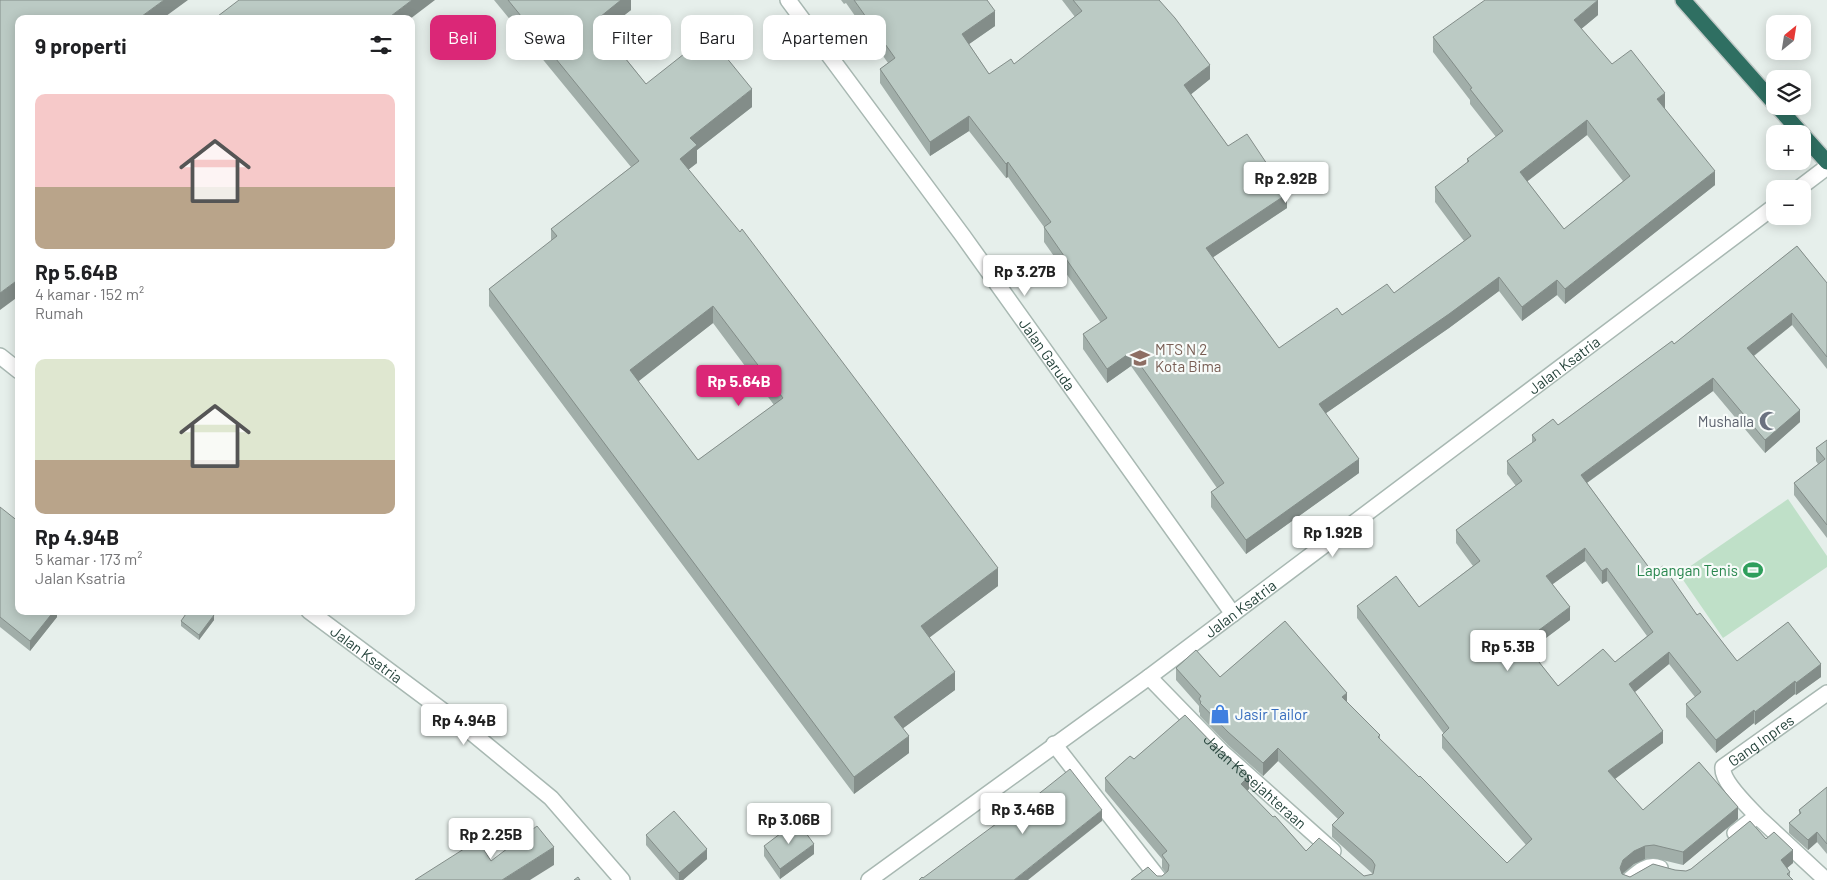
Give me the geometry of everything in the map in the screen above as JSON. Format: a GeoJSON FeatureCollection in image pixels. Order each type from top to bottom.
{"type":"FeatureCollection","features":[{"type":"Feature","properties":{"kind":"highway"},"geometry":{"type":"LineString","coordinates":[[1683,0],[1766,94]]}},
{"type":"Feature","properties":{"kind":"highway"},"geometry":{"type":"LineString","coordinates":[[1785,115],[1794,125]]}},
{"type":"Feature","properties":{"kind":"highway"},"geometry":{"type":"LineString","coordinates":[[1811,144],[1827,162]]}},
{"type":"Feature","properties":{"kind":"street","name":"Jalan Garuda"},"geometry":{"type":"LineString","coordinates":[[788,0],[963,236],[1234,614]]}},
{"type":"Feature","properties":{"kind":"street"},"geometry":{"type":"LineString","coordinates":[[1810,180],[1827,167]]}},
{"type":"Feature","properties":{"kind":"street","name":"Jalan Ksatria"},"geometry":{"type":"LineString","coordinates":[[869,880],[1234,614],[1766,213]]}},
{"type":"Feature","properties":{"kind":"street"},"geometry":{"type":"LineString","coordinates":[[0,356],[15,369]]}},
{"type":"Feature","properties":{"kind":"street","name":"Jalan Ksatria"},"geometry":{"type":"LineString","coordinates":[[314,615],[466,728],[551,798],[622,880]]}},
{"type":"Feature","properties":{"kind":"street","name":"Jalan Kesejahteraan"},"geometry":{"type":"LineString","coordinates":[[1149,677],[1222,752],[1344,861]]}},
{"type":"Feature","properties":{"kind":"street","name":"Gang Inpres"},"geometry":{"type":"LineString","coordinates":[[1756,816],[1729,784],[1724,776],[1723,767],[1827,693]]}},
{"type":"Feature","properties":{"kind":"street"},"geometry":{"type":"LineString","coordinates":[[1054,744],[1160,880]]}},
{"type":"Feature","properties":{"kind":"street"},"geometry":{"type":"LineString","coordinates":[[1721,845],[1756,816],[1826,880]]}},
{"type":"Feature","properties":{"kind":"street"},"geometry":{"type":"LineString","coordinates":[[1629,880],[1637,872],[1648,867],[1656,866],[1670,871]]}},
{"type":"Feature","properties":{"kind":"green space","name":"Lapangan Tenis"},"geometry":{"type":"Polygon","coordinates":[[[1788,499],[1827,556],[1827,567],[1723,638],[1679,574],[1788,499]]]}},
{"type":"Feature","properties":{"kind":"building"},"geometry":{"type":"Polygon","coordinates":[[[0,0],[164,0],[143,15],[15,15],[15,282],[0,293],[0,0]]]}},
{"type":"Feature","properties":{"kind":"building"},"geometry":{"type":"Polygon","coordinates":[[[239,0],[412,0],[392,15],[219,15],[239,0]]]}},
{"type":"Feature","properties":{"kind":"building"},"geometry":{"type":"Polygon","coordinates":[[[508,0],[621,0],[602,15],[593,15],[593,60],[627,60],[646,84],[681,56],[681,60],[728,60],[752,89],[690,138],[697,145],[680,159],[740,232],[742,229],[998,568],[921,626],[955,672],[894,717],[909,736],[854,777],[489,289],[557,236],[551,229],[639,161],[557,60],[583,60],[583,15],[520,15],[508,0]],[[713,306],[630,370],[698,460],[783,398],[713,306]]]}},
{"type":"Feature","properties":{"kind":"building"},"geometry":{"type":"Polygon","coordinates":[[[854,0],[987,0],[995,11],[962,34],[989,74],[1011,59],[1014,64],[1082,11],[1073,0],[1159,0],[1210,65],[1184,85],[1228,146],[1247,134],[1287,194],[1206,248],[1279,348],[1337,308],[1342,315],[1387,284],[1394,293],[1471,236],[1435,187],[1469,161],[1467,159],[1503,131],[1433,37],[1485,0],[1598,0],[1574,20],[1612,64],[1631,50],[1665,93],[1657,99],[1715,171],[1565,289],[1557,280],[1522,307],[1499,277],[1319,404],[1359,459],[1246,540],[1211,492],[1224,483],[1131,352],[1107,369],[1083,334],[1107,318],[1044,227],[1051,222],[1008,162],[1006,164],[969,116],[930,142],[880,69],[895,58],[886,45],[886,15],[865,15],[854,0]],[[1587,120],[1520,172],[1564,229],[1630,176],[1587,120]]]}},
{"type":"Feature","properties":{"kind":"building"},"geometry":{"type":"Polygon","coordinates":[[[1797,246],[1827,283],[1827,357],[1792,313],[1747,348],[1800,410],[1765,440],[1713,378],[1581,475],[1653,573],[1663,566],[1697,615],[1700,613],[1737,661],[1788,622],[1821,664],[1796,683],[1795,681],[1755,712],[1754,710],[1716,740],[1686,704],[1701,692],[1669,652],[1629,684],[1663,731],[1608,771],[1643,810],[1699,762],[1738,807],[1683,852],[1654,845],[1645,846],[1634,851],[1623,860],[1620,868],[1622,874],[1630,877],[1653,864],[1686,871],[1691,869],[1750,821],[1766,839],[1774,832],[1793,850],[1781,860],[1790,872],[1787,874],[1793,880],[1131,880],[1148,867],[1157,876],[1162,876],[1168,871],[1169,865],[1162,855],[1167,851],[1105,778],[1130,756],[1134,759],[1185,715],[1215,746],[1249,776],[1241,784],[1273,817],[1275,816],[1306,851],[1319,838],[1364,876],[1373,874],[1375,865],[1372,860],[1332,825],[1344,813],[1278,748],[1263,763],[1228,732],[1200,703],[1199,699],[1201,696],[1176,668],[1196,650],[1220,677],[1285,621],[1347,693],[1342,697],[1380,735],[1378,737],[1507,863],[1532,839],[1442,735],[1449,728],[1357,606],[1396,576],[1419,607],[1480,561],[1456,530],[1522,481],[1507,461],[1536,440],[1532,435],[1553,419],[1558,425],[1672,341],[1674,344],[1797,246]],[[1585,548],[1546,576],[1570,607],[1523,642],[1558,686],[1603,649],[1615,662],[1653,632],[1607,568],[1602,571],[1585,548]]]}},
{"type":"Feature","properties":{"kind":"building"},"geometry":{"type":"Polygon","coordinates":[[[1827,440],[1827,525],[1794,483],[1825,459],[1816,448],[1827,440]]]}},
{"type":"Feature","properties":{"kind":"building"},"geometry":{"type":"Polygon","coordinates":[[[0,507],[15,519],[15,615],[51,615],[30,641],[0,617],[0,507]]]}},
{"type":"Feature","properties":{"kind":"building"},"geometry":{"type":"Polygon","coordinates":[[[185,615],[214,615],[199,635],[181,621],[185,615]]]}},
{"type":"Feature","properties":{"kind":"building"},"geometry":{"type":"Polygon","coordinates":[[[1070,769],[1102,810],[1014,880],[919,880],[1000,821],[999,819],[1028,796],[1031,800],[1070,769]]]}},
{"type":"Feature","properties":{"kind":"building"},"geometry":{"type":"Polygon","coordinates":[[[1827,787],[1827,844],[1817,832],[1808,840],[1789,823],[1801,813],[1799,810],[1827,787]]]}},
{"type":"Feature","properties":{"kind":"building"},"geometry":{"type":"Polygon","coordinates":[[[674,811],[707,849],[679,873],[646,835],[674,811]]]}},
{"type":"Feature","properties":{"kind":"building"},"geometry":{"type":"Polygon","coordinates":[[[797,821],[814,844],[780,869],[764,846],[797,821]]]}},
{"type":"Feature","properties":{"kind":"building"},"geometry":{"type":"Polygon","coordinates":[[[537,826],[554,847],[502,880],[415,880],[478,840],[491,861],[537,826]]]}},
{"type":"Feature","properties":{"kind":"place","name":"MTS N 2 Kota Bima"},"geometry":{"type":"Point","coordinates":[1140,358]}},
{"type":"Feature","properties":{"kind":"place","name":"Mushalla"},"geometry":{"type":"Point","coordinates":[1769,421]}},
{"type":"Feature","properties":{"kind":"place","name":"Lapangan Tenis"},"geometry":{"type":"Point","coordinates":[1753,570]}},
{"type":"Feature","properties":{"kind":"place","name":"Jasir Tailor"},"geometry":{"type":"Point","coordinates":[1220,714]}}]}
